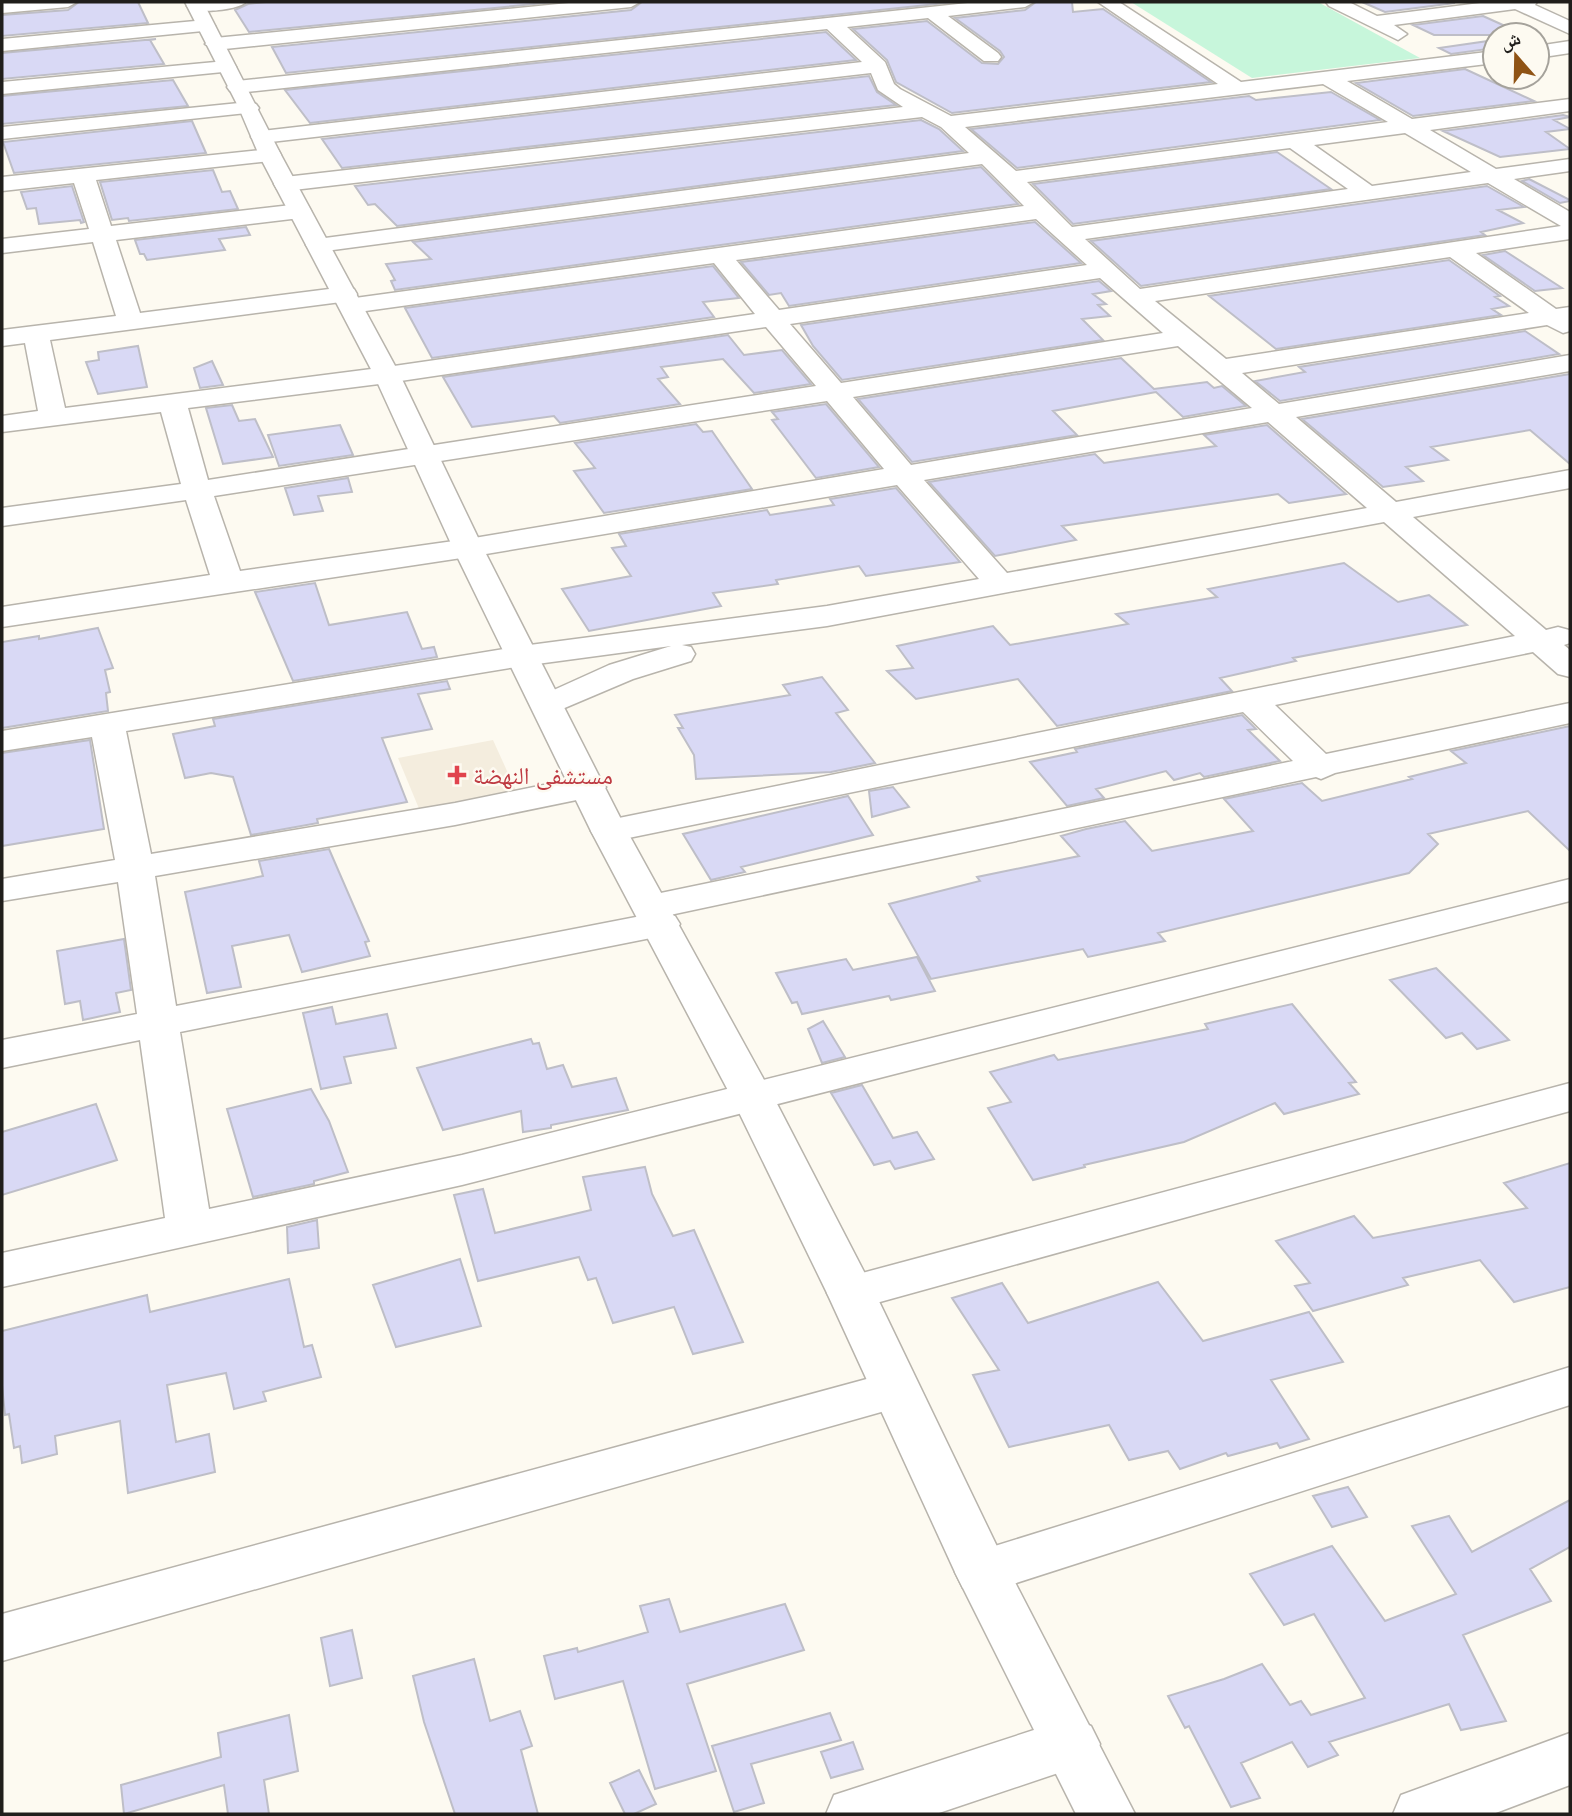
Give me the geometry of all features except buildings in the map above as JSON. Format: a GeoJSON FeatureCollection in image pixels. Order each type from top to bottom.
{"type":"FeatureCollection","features":[{"type":"Feature","properties":{"kind":"main road"},"geometry":{"type":"LineString","coordinates":[[2,8],[68,2]]}},
{"type":"Feature","properties":{"kind":"main road"},"geometry":{"type":"LineString","coordinates":[[237,2],[240,93],[387,375],[468,548],[609,831],[754,1098],[851,1293],[982,1572],[1106,1814]]}},
{"type":"Feature","properties":{"kind":"main road"},"geometry":{"type":"LineString","coordinates":[[2,184],[83,175],[240,93],[477,9],[631,2]]}},
{"type":"Feature","properties":{"kind":"main road"},"geometry":{"type":"LineString","coordinates":[[2,134],[240,93],[832,23],[918,9],[1025,2]]}},
{"type":"Feature","properties":{"kind":"main road"},"geometry":{"type":"LineString","coordinates":[[1107,2],[1239,89]]}},
{"type":"Feature","properties":{"kind":"main road"},"geometry":{"type":"LineString","coordinates":[[1335,2],[1451,63]]}},
{"type":"Feature","properties":{"kind":"main road"},"geometry":{"type":"LineString","coordinates":[[1374,22],[1520,2],[1570,29]]}},
{"type":"Feature","properties":{"kind":"main road"},"geometry":{"type":"LineString","coordinates":[[477,9],[512,59]]}},
{"type":"Feature","properties":{"kind":"main road"},"geometry":{"type":"LineString","coordinates":[[918,9],[991,57]]}},
{"type":"Feature","properties":{"kind":"main road"},"geometry":{"type":"LineString","coordinates":[[832,23],[878,66],[885,86],[893,93],[938,117],[987,157],[1011,178],[1041,211],[1135,297],[1390,514],[1555,637],[1570,667]]}},
{"type":"Feature","properties":{"kind":"main road"},"geometry":{"type":"LineString","coordinates":[[2,46],[240,93],[631,144],[1239,89],[1481,59]]}},
{"type":"Feature","properties":{"kind":"main road"},"geometry":{"type":"LineString","coordinates":[[1551,49],[1570,47]]}},
{"type":"Feature","properties":{"kind":"main road"},"geometry":{"type":"LineString","coordinates":[[552,54],[594,98],[676,198]]}},
{"type":"Feature","properties":{"kind":"main road"},"geometry":{"type":"LineString","coordinates":[[2,88],[594,98],[878,66]]}},
{"type":"Feature","properties":{"kind":"main road"},"geometry":{"type":"LineString","coordinates":[[1328,78],[1570,222]]}},
{"type":"Feature","properties":{"kind":"main road"},"geometry":{"type":"LineString","coordinates":[[2,246],[104,234],[240,93]]}},
{"type":"Feature","properties":{"kind":"main road"},"geometry":{"type":"LineString","coordinates":[[1011,178],[1570,105]]}},
{"type":"Feature","properties":{"kind":"main road"},"geometry":{"type":"LineString","coordinates":[[1294,141],[1368,193]]}},
{"type":"Feature","properties":{"kind":"main road"},"geometry":{"type":"LineString","coordinates":[[318,245],[987,157]]}},
{"type":"Feature","properties":{"kind":"main road"},"geometry":{"type":"LineString","coordinates":[[1068,234],[1570,165]]}},
{"type":"Feature","properties":{"kind":"main road"},"geometry":{"type":"LineString","coordinates":[[83,175],[131,322]]}},
{"type":"Feature","properties":{"kind":"main road"},"geometry":{"type":"LineString","coordinates":[[842,177],[862,195]]}},
{"type":"Feature","properties":{"kind":"main road"},"geometry":{"type":"LineString","coordinates":[[2,338],[721,257],[1041,211]]}},
{"type":"Feature","properties":{"kind":"main road"},"geometry":{"type":"LineString","coordinates":[[882,213],[902,230]]}},
{"type":"Feature","properties":{"kind":"main road"},"geometry":{"type":"LineString","coordinates":[[1135,297],[1570,232]]}},
{"type":"Feature","properties":{"kind":"main road"},"geometry":{"type":"LineString","coordinates":[[1456,250],[1564,321]]}},
{"type":"Feature","properties":{"kind":"main road"},"geometry":{"type":"LineString","coordinates":[[721,257],[904,475],[1000,583]]}},
{"type":"Feature","properties":{"kind":"main road"},"geometry":{"type":"LineString","coordinates":[[2,424],[387,375],[1105,270]]}},
{"type":"Feature","properties":{"kind":"main road"},"geometry":{"type":"LineString","coordinates":[[1220,368],[1375,344],[1564,321]]}},
{"type":"Feature","properties":{"kind":"main road"},"geometry":{"type":"LineString","coordinates":[[36,334],[53,417]]}},
{"type":"Feature","properties":{"kind":"main road"},"geometry":{"type":"LineString","coordinates":[[2,517],[1182,338]]}},
{"type":"Feature","properties":{"kind":"main road"},"geometry":{"type":"LineString","coordinates":[[1375,344],[1435,385]]}},
{"type":"Feature","properties":{"kind":"main road"},"geometry":{"type":"LineString","coordinates":[[2,617],[468,548],[1570,363]]}},
{"type":"Feature","properties":{"kind":"main road"},"geometry":{"type":"LineString","coordinates":[[172,401],[197,489],[229,582]]}},
{"type":"Feature","properties":{"kind":"main road"},"geometry":{"type":"LineString","coordinates":[[2,741],[522,656],[827,616],[1570,479]]}},
{"type":"Feature","properties":{"kind":"main road"},"geometry":{"type":"LineString","coordinates":[[548,705],[621,672],[652,662],[827,616]]}},
{"type":"Feature","properties":{"kind":"main road"},"geometry":{"type":"LineString","coordinates":[[609,831],[1555,637]]}},
{"type":"Feature","properties":{"kind":"main road"},"geometry":{"type":"LineString","coordinates":[[1251,701],[1321,768]]}},
{"type":"Feature","properties":{"kind":"main road"},"geometry":{"type":"LineString","coordinates":[[2,1054],[656,915],[1570,713]]}},
{"type":"Feature","properties":{"kind":"main road"},"geometry":{"type":"LineString","coordinates":[[107,723],[135,868],[190,1231]]}},
{"type":"Feature","properties":{"kind":"main road"},"geometry":{"type":"LineString","coordinates":[[2,890],[455,814],[588,787]]}},
{"type":"Feature","properties":{"kind":"main road"},"geometry":{"type":"LineString","coordinates":[[2,1270],[462,1170],[1570,890]]}},
{"type":"Feature","properties":{"kind":"main road"},"geometry":{"type":"LineString","coordinates":[[851,1293],[1570,1097]]}},
{"type":"Feature","properties":{"kind":"main road"},"geometry":{"type":"LineString","coordinates":[[982,1572],[1570,1386]]}},
{"type":"Feature","properties":{"kind":"main road"},"geometry":{"type":"LineString","coordinates":[[2,1638],[896,1390]]}},
{"type":"Feature","properties":{"kind":"main road"},"geometry":{"type":"LineString","coordinates":[[855,1814],[1070,1744]]}},
{"type":"Feature","properties":{"kind":"main road"},"geometry":{"type":"LineString","coordinates":[[1422,1814],[1570,1759]]}},
{"type":"Feature","properties":{"kind":"shaded area","name":"مستشفى النهضة"},"geometry":{"type":"Polygon","coordinates":[[[493,740],[517,793],[420,811],[398,758],[493,740]]]}},
{"type":"Feature","properties":{"kind":"green space"},"geometry":{"type":"Polygon","coordinates":[[[1131,2],[1318,2],[1420,58],[1252,78],[1131,2]]]}},
{"type":"Feature","properties":{"kind":"place","name":"مستشفى النهضة"},"geometry":{"type":"Point","coordinates":[457,775]}}]}
